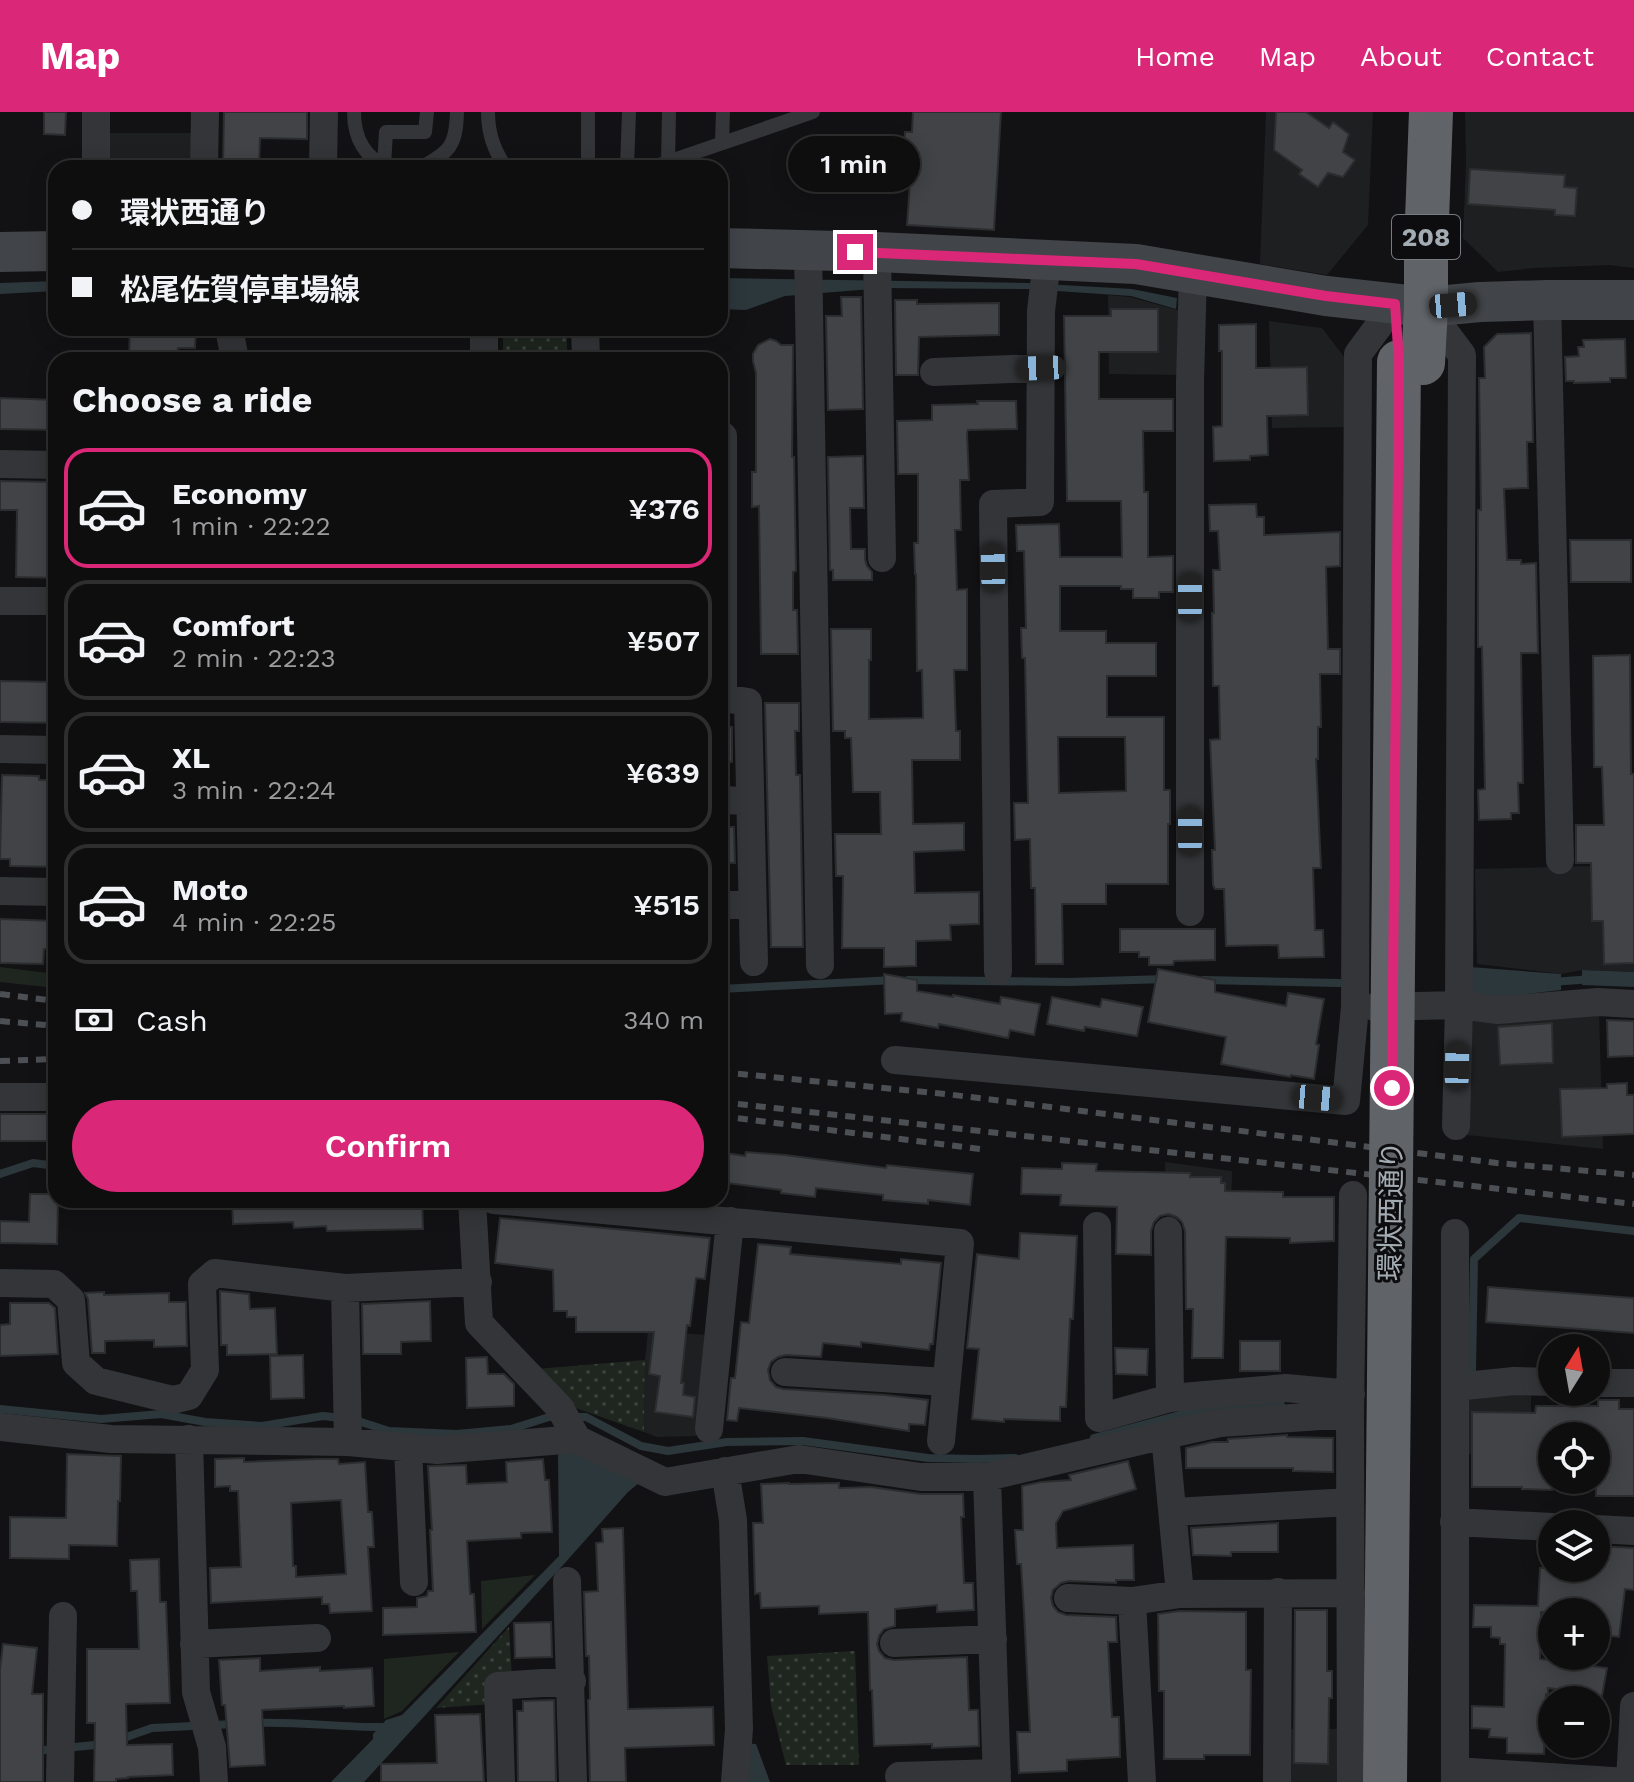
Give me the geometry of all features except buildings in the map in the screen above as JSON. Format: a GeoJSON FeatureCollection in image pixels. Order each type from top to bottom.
{"type":"FeatureCollection","features":[{"type":"Feature","properties":{"kind":"highway","name":"環状西通り"},"geometry":{"type":"LineString","coordinates":[[1385,1782],[1411,362],[1402,112]]}},
{"type":"Feature","properties":{"kind":"highway","name":"環状西通り"},"geometry":{"type":"LineString","coordinates":[[1411,306],[1426,247],[1431,112]]}},
{"type":"Feature","properties":{"kind":"highway","name":"環状西通り"},"geometry":{"type":"LineString","coordinates":[[1411,362],[1442,1778]]}},
{"type":"Feature","properties":{"kind":"main road"},"geometry":{"type":"LineString","coordinates":[[0,252],[48,251]]}},
{"type":"Feature","properties":{"kind":"main road"},"geometry":{"type":"LineString","coordinates":[[728,251],[808,276],[1045,278],[1136,264],[1326,296],[1411,306],[1634,300]]}},
{"type":"Feature","properties":{"kind":"street"},"geometry":{"type":"LineString","coordinates":[[96,112],[96,160]]}},
{"type":"Feature","properties":{"kind":"street"},"geometry":{"type":"LineString","coordinates":[[204,160],[205,112]]}},
{"type":"Feature","properties":{"kind":"street"},"geometry":{"type":"LineString","coordinates":[[323,160],[324,112]]}},
{"type":"Feature","properties":{"kind":"street"},"geometry":{"type":"LineString","coordinates":[[1190,912],[1190,382],[1193,272]]}},
{"type":"Feature","properties":{"kind":"street"},"geometry":{"type":"LineString","coordinates":[[878,275],[882,558]]}},
{"type":"Feature","properties":{"kind":"street"},"geometry":{"type":"LineString","coordinates":[[808,276],[820,965]]}},
{"type":"Feature","properties":{"kind":"street"},"geometry":{"type":"LineString","coordinates":[[998,971],[993,504],[1040,502],[1041,311],[1045,278]]}},
{"type":"Feature","properties":{"kind":"street"},"geometry":{"type":"LineString","coordinates":[[1547,300],[1560,860]]}},
{"type":"Feature","properties":{"kind":"street"},"geometry":{"type":"LineString","coordinates":[[895,1060],[1346,1101],[1355,1007],[1358,354],[1411,306],[1462,355],[1456,1126]]}},
{"type":"Feature","properties":{"kind":"street"},"geometry":{"type":"LineString","coordinates":[[934,372],[1041,368]]}},
{"type":"Feature","properties":{"kind":"street"},"geometry":{"type":"LineString","coordinates":[[0,464],[48,465]]}},
{"type":"Feature","properties":{"kind":"street"},"geometry":{"type":"LineString","coordinates":[[0,601],[48,601]]}},
{"type":"Feature","properties":{"kind":"street"},"geometry":{"type":"LineString","coordinates":[[728,699],[748,702],[754,962]]}},
{"type":"Feature","properties":{"kind":"street"},"geometry":{"type":"LineString","coordinates":[[0,749],[48,750]]}},
{"type":"Feature","properties":{"kind":"street"},"geometry":{"type":"LineString","coordinates":[[728,800],[750,801]]}},
{"type":"Feature","properties":{"kind":"street"},"geometry":{"type":"LineString","coordinates":[[0,891],[48,892]]}},
{"type":"Feature","properties":{"kind":"street"},"geometry":{"type":"LineString","coordinates":[[728,905],[752,905]]}},
{"type":"Feature","properties":{"kind":"street"},"geometry":{"type":"LineString","coordinates":[[1355,1007],[1459,1005],[1498,1010],[1598,1002],[1634,1004]]}},
{"type":"Feature","properties":{"kind":"street"},"geometry":{"type":"LineString","coordinates":[[0,1097],[48,1097]]}},
{"type":"Feature","properties":{"kind":"street"},"geometry":{"type":"LineString","coordinates":[[1351,1782],[1353,1195]]}},
{"type":"Feature","properties":{"kind":"street"},"geometry":{"type":"LineString","coordinates":[[473,1208],[479,1323],[569,1424],[665,1482],[799,1459],[921,1477],[987,1477],[1220,1423],[1350,1404]]}},
{"type":"Feature","properties":{"kind":"street"},"geometry":{"type":"LineString","coordinates":[[584,1208],[960,1243],[941,1441]]}},
{"type":"Feature","properties":{"kind":"street"},"geometry":{"type":"LineString","coordinates":[[709,1429],[730,1221]]}},
{"type":"Feature","properties":{"kind":"street"},"geometry":{"type":"LineString","coordinates":[[1097,1226],[1099,1418],[1170,1398],[1286,1388],[1350,1404]]}},
{"type":"Feature","properties":{"kind":"street"},"geometry":{"type":"LineString","coordinates":[[1168,1231],[1170,1398]]}},
{"type":"Feature","properties":{"kind":"street"},"geometry":{"type":"LineString","coordinates":[[1455,1233],[1454,1522],[1442,1778],[1629,1782],[1634,1706]]}},
{"type":"Feature","properties":{"kind":"street"},"geometry":{"type":"LineString","coordinates":[[214,1782],[212,1747],[196,1692],[179,1423],[189,1396],[205,1370],[202,1284],[215,1273],[345,1288],[478,1282]]}},
{"type":"Feature","properties":{"kind":"street"},"geometry":{"type":"LineString","coordinates":[[0,1283],[54,1284],[71,1300],[76,1363],[96,1381],[179,1423]]}},
{"type":"Feature","properties":{"kind":"street"},"geometry":{"type":"LineString","coordinates":[[345,1288],[348,1427]]}},
{"type":"Feature","properties":{"kind":"street"},"geometry":{"type":"LineString","coordinates":[[785,1372],[946,1382]]}},
{"type":"Feature","properties":{"kind":"street"},"geometry":{"type":"LineString","coordinates":[[1455,1387],[1538,1382]]}},
{"type":"Feature","properties":{"kind":"street"},"geometry":{"type":"LineString","coordinates":[[1610,1383],[1634,1383]]}},
{"type":"Feature","properties":{"kind":"street"},"geometry":{"type":"LineString","coordinates":[[0,1427],[111,1439],[179,1423],[348,1427],[408,1448],[437,1450],[569,1424]]}},
{"type":"Feature","properties":{"kind":"street"},"geometry":{"type":"LineString","coordinates":[[1165,1435],[1180,1594]]}},
{"type":"Feature","properties":{"kind":"street"},"geometry":{"type":"LineString","coordinates":[[408,1448],[414,1582]]}},
{"type":"Feature","properties":{"kind":"street"},"geometry":{"type":"LineString","coordinates":[[733,1470],[739,1729],[735,1782]]}},
{"type":"Feature","properties":{"kind":"street"},"geometry":{"type":"LineString","coordinates":[[899,1776],[997,1778],[987,1477]]}},
{"type":"Feature","properties":{"kind":"street"},"geometry":{"type":"LineString","coordinates":[[1173,1512],[1350,1502]]}},
{"type":"Feature","properties":{"kind":"street"},"geometry":{"type":"LineString","coordinates":[[1454,1522],[1538,1526]]}},
{"type":"Feature","properties":{"kind":"street"},"geometry":{"type":"LineString","coordinates":[[1610,1530],[1634,1531]]}},
{"type":"Feature","properties":{"kind":"street"},"geometry":{"type":"LineString","coordinates":[[567,1581],[573,1782]]}},
{"type":"Feature","properties":{"kind":"street"},"geometry":{"type":"LineString","coordinates":[[1277,1782],[1278,1592]]}},
{"type":"Feature","properties":{"kind":"street"},"geometry":{"type":"LineString","coordinates":[[1068,1598],[1132,1601],[1180,1594],[1351,1593]]}},
{"type":"Feature","properties":{"kind":"street"},"geometry":{"type":"LineString","coordinates":[[1132,1601],[1142,1782]]}},
{"type":"Feature","properties":{"kind":"street"},"geometry":{"type":"LineString","coordinates":[[61,1759],[63,1616]]}},
{"type":"Feature","properties":{"kind":"street"},"geometry":{"type":"LineString","coordinates":[[194,1644],[317,1638]]}},
{"type":"Feature","properties":{"kind":"street"},"geometry":{"type":"LineString","coordinates":[[894,1643],[993,1639]]}},
{"type":"Feature","properties":{"kind":"street"},"geometry":{"type":"LineString","coordinates":[[501,1782],[498,1686],[572,1681]]}},
{"type":"Feature","properties":{"kind":"lane"},"geometry":{"type":"LineString","coordinates":[[354,112],[354,127],[365,152],[377,160]]}},
{"type":"Feature","properties":{"kind":"lane"},"geometry":{"type":"LineString","coordinates":[[387,160],[386,132],[425,132],[427,112]]}},
{"type":"Feature","properties":{"kind":"lane"},"geometry":{"type":"LineString","coordinates":[[434,160],[457,134],[457,112]]}},
{"type":"Feature","properties":{"kind":"lane"},"geometry":{"type":"LineString","coordinates":[[488,112],[493,147],[501,160]]}},
{"type":"Feature","properties":{"kind":"lane"},"geometry":{"type":"LineString","coordinates":[[588,112],[588,160]]}},
{"type":"Feature","properties":{"kind":"lane"},"geometry":{"type":"LineString","coordinates":[[627,160],[629,112]]}},
{"type":"Feature","properties":{"kind":"lane"},"geometry":{"type":"LineString","coordinates":[[668,160],[669,112]]}},
{"type":"Feature","properties":{"kind":"lane"},"geometry":{"type":"LineString","coordinates":[[722,143],[723,112]]}},
{"type":"Feature","properties":{"kind":"lane"},"geometry":{"type":"LineString","coordinates":[[674,160],[813,112]]}},
{"type":"Feature","properties":{"kind":"shaded area"},"geometry":{"type":"Polygon","coordinates":[[[1266,112],[1373,112],[1368,225],[1327,275],[1260,264],[1266,112]]]}},
{"type":"Feature","properties":{"kind":"shaded area"},"geometry":{"type":"Polygon","coordinates":[[[1465,112],[1634,112],[1634,268],[1609,265],[1498,272],[1463,238],[1465,112]]]}},
{"type":"Feature","properties":{"kind":"shaded area"},"geometry":{"type":"Polygon","coordinates":[[[103,133],[195,133],[195,160],[103,160],[103,133]]]}},
{"type":"Feature","properties":{"kind":"shaded area"},"geometry":{"type":"Polygon","coordinates":[[[728,278],[1027,283],[1132,289],[1177,298],[1176,309],[1131,296],[1027,289],[884,288],[785,296],[746,310],[728,309],[728,278]]]}},
{"type":"Feature","properties":{"kind":"shaded area"},"geometry":{"type":"Polygon","coordinates":[[[48,281],[48,291],[0,294],[0,283],[48,281]]]}},
{"type":"Feature","properties":{"kind":"shaded area"},"geometry":{"type":"Polygon","coordinates":[[[1108,295],[1130,297],[1181,311],[1181,375],[1109,374],[1108,295]]]}},
{"type":"Feature","properties":{"kind":"shaded area"},"geometry":{"type":"Polygon","coordinates":[[[1269,321],[1322,328],[1348,362],[1349,427],[1272,428],[1269,321]]]}},
{"type":"Feature","properties":{"kind":"shaded area"},"geometry":{"type":"Polygon","coordinates":[[[503,336],[567,336],[567,352],[503,352],[503,336]]]}},
{"type":"Feature","properties":{"kind":"shaded area"},"geometry":{"type":"Polygon","coordinates":[[[1634,865],[1634,972],[1582,970],[1561,974],[1477,964],[1475,869],[1634,865]]]}},
{"type":"Feature","properties":{"kind":"shaded area"},"geometry":{"type":"Polygon","coordinates":[[[0,967],[48,973],[48,987],[0,982],[0,967]]]}},
{"type":"Feature","properties":{"kind":"shaded area"},"geometry":{"type":"Polygon","coordinates":[[[1470,967],[1561,974],[1561,990],[1490,998],[1470,992],[1470,967]]]}},
{"type":"Feature","properties":{"kind":"shaded area"},"geometry":{"type":"Polygon","coordinates":[[[1582,970],[1634,972],[1634,987],[1582,985],[1582,970]]]}},
{"type":"Feature","properties":{"kind":"shaded area"},"geometry":{"type":"Polygon","coordinates":[[[1599,1011],[1603,1149],[1467,1135],[1471,1016],[1599,1011]]]}},
{"type":"Feature","properties":{"kind":"shaded area"},"geometry":{"type":"Polygon","coordinates":[[[1165,1162],[1232,1171],[1231,1215],[1167,1221],[1165,1162]]]}},
{"type":"Feature","properties":{"kind":"shaded area"},"geometry":{"type":"Polygon","coordinates":[[[648,1331],[708,1335],[696,1436],[657,1437],[644,1432],[648,1331]]]}},
{"type":"Feature","properties":{"kind":"shaded area"},"geometry":{"type":"Polygon","coordinates":[[[645,1360],[644,1432],[570,1406],[536,1369],[645,1360]]]}},
{"type":"Feature","properties":{"kind":"shaded area"},"geometry":{"type":"Polygon","coordinates":[[[1531,1387],[1531,1454],[1463,1454],[1464,1398],[1531,1387]]]}},
{"type":"Feature","properties":{"kind":"shaded area"},"geometry":{"type":"Polygon","coordinates":[[[574,1452],[658,1467],[628,1492],[364,1782],[331,1782],[373,1739],[373,1734],[386,1720],[402,1715],[559,1556],[558,1453],[574,1452]]]}},
{"type":"Feature","properties":{"kind":"shaded area"},"geometry":{"type":"Polygon","coordinates":[[[535,1575],[482,1629],[481,1581],[535,1575]]]}},
{"type":"Feature","properties":{"kind":"shaded area"},"geometry":{"type":"Polygon","coordinates":[[[509,1627],[512,1678],[491,1704],[436,1708],[509,1627]]]}},
{"type":"Feature","properties":{"kind":"shaded area"},"geometry":{"type":"Polygon","coordinates":[[[855,1651],[859,1765],[786,1765],[771,1705],[767,1656],[855,1651]]]}},
{"type":"Feature","properties":{"kind":"shaded area"},"geometry":{"type":"Polygon","coordinates":[[[459,1652],[402,1711],[384,1719],[384,1659],[459,1652]]]}},
{"type":"Feature","properties":{"kind":"shaded area"},"geometry":{"type":"Polygon","coordinates":[[[1287,1729],[1341,1729],[1341,1782],[1287,1782],[1287,1729]]]}},
{"type":"Feature","properties":{"kind":"shaded area"},"geometry":{"type":"Polygon","coordinates":[[[743,1743],[756,1744],[770,1782],[742,1782],[743,1743]]]}},
{"type":"Feature","properties":{"kind":"waterway"},"geometry":{"type":"LineString","coordinates":[[908,980],[1068,982],[1166,979]]}},
{"type":"Feature","properties":{"kind":"waterway"},"geometry":{"type":"LineString","coordinates":[[1551,982],[1593,979]]}},
{"type":"Feature","properties":{"kind":"waterway"},"geometry":{"type":"LineString","coordinates":[[728,989],[895,980]]}},
{"type":"Feature","properties":{"kind":"waterway"},"geometry":{"type":"LineString","coordinates":[[1204,980],[1339,983]]}},
{"type":"Feature","properties":{"kind":"waterway"},"geometry":{"type":"LineString","coordinates":[[0,1174],[33,1163],[48,1165]]}},
{"type":"Feature","properties":{"kind":"waterway"},"geometry":{"type":"LineString","coordinates":[[1472,1371],[1474,1259],[1519,1218],[1634,1231]]}},
{"type":"Feature","properties":{"kind":"waterway"},"geometry":{"type":"LineString","coordinates":[[1094,1438],[1187,1413],[1228,1407],[1281,1405]]}},
{"type":"Feature","properties":{"kind":"waterway"},"geometry":{"type":"LineString","coordinates":[[0,1409],[101,1419],[161,1414],[205,1422],[262,1426],[323,1416],[341,1418]]}},
{"type":"Feature","properties":{"kind":"waterway"},"geometry":{"type":"LineString","coordinates":[[355,1420],[389,1431],[457,1434],[511,1429],[557,1417]]}},
{"type":"Feature","properties":{"kind":"waterway"},"geometry":{"type":"LineString","coordinates":[[571,1417],[586,1417],[641,1446],[668,1451],[727,1442],[803,1441],[928,1458],[1015,1458]]}},
{"type":"Feature","properties":{"kind":"waterway"},"geometry":{"type":"LineString","coordinates":[[252,1723],[390,1727]]}},
{"type":"Feature","properties":{"kind":"waterway"},"geometry":{"type":"LineString","coordinates":[[118,1740],[152,1728],[234,1724]]}},
{"type":"Feature","properties":{"kind":"waterway"},"geometry":{"type":"LineString","coordinates":[[35,1751],[105,1744]]}},
{"type":"Feature","properties":{"kind":"railway"},"geometry":{"type":"LineString","coordinates":[[0,994],[48,1000]]}},
{"type":"Feature","properties":{"kind":"railway"},"geometry":{"type":"LineString","coordinates":[[0,1021],[48,1025]]}},
{"type":"Feature","properties":{"kind":"railway"},"geometry":{"type":"LineString","coordinates":[[0,1061],[48,1059]]}},
{"type":"Feature","properties":{"kind":"railway"},"geometry":{"type":"LineString","coordinates":[[728,1073],[946,1094],[1497,1163],[1634,1175]]}},
{"type":"Feature","properties":{"kind":"railway"},"geometry":{"type":"LineString","coordinates":[[728,1103],[1634,1204]]}},
{"type":"Feature","properties":{"kind":"railway"},"geometry":{"type":"LineString","coordinates":[[728,1117],[987,1150]]}},
{"type":"Feature","properties":{"kind":"route"},"geometry":{"type":"LineString","coordinates":[[855,252],[1136,264],[1326,296],[1395,304],[1399,362],[1392,1088]]}}]}
